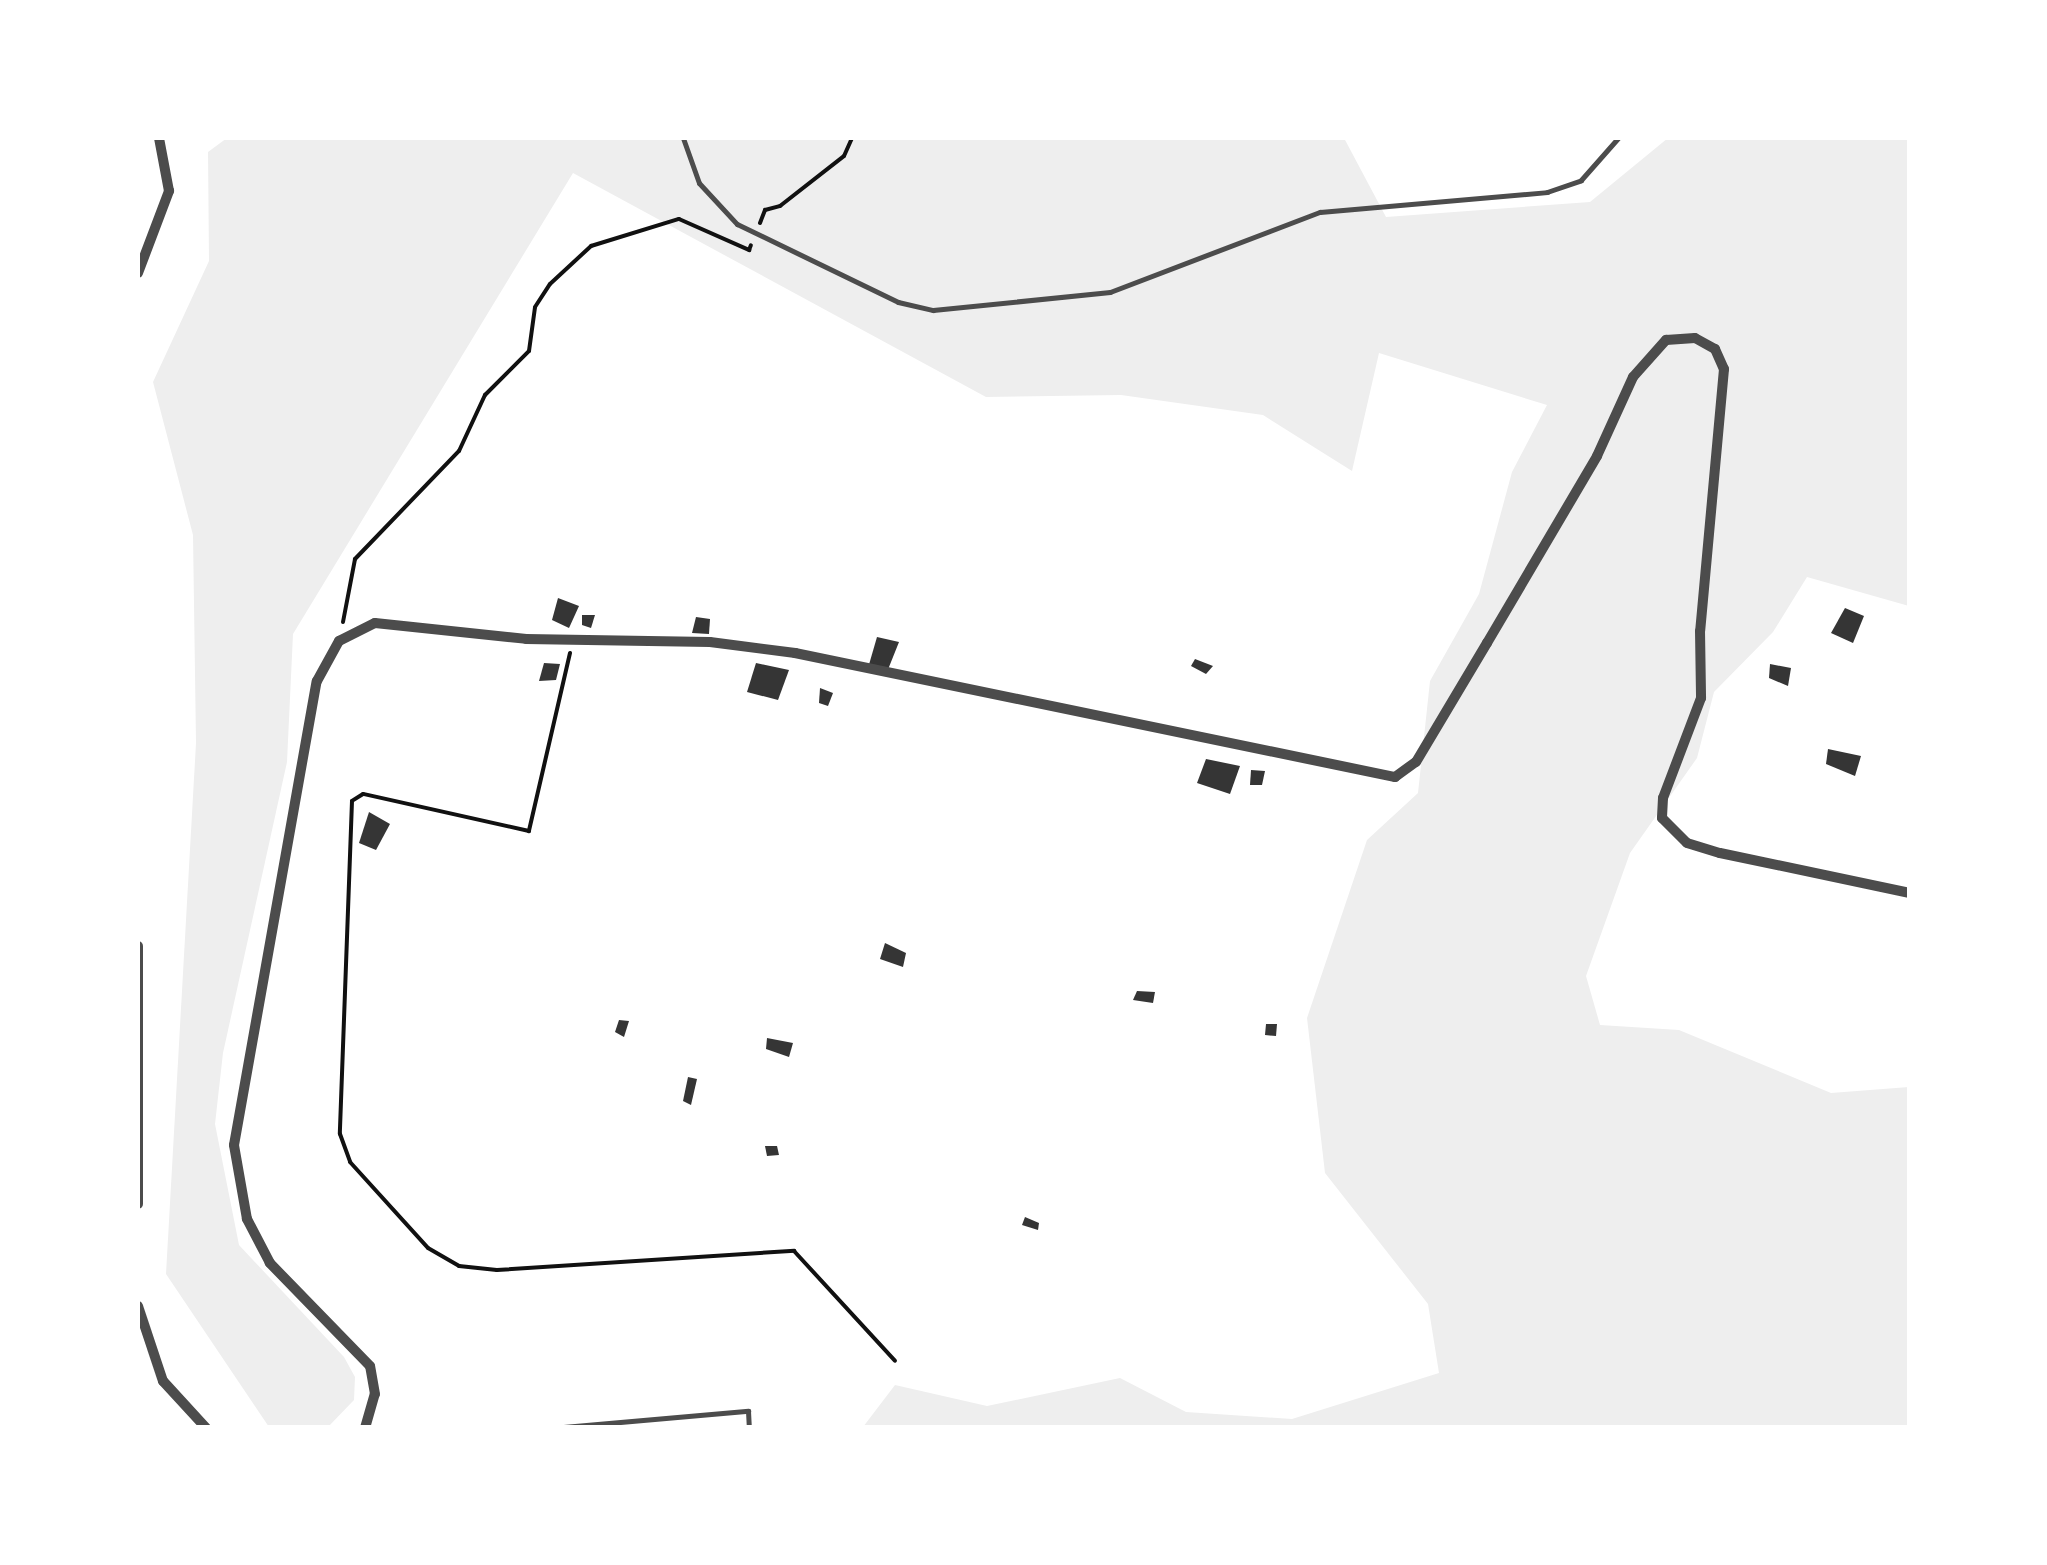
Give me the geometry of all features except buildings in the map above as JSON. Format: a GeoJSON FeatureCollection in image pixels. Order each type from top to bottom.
{"type":"FeatureCollection","features":[{"type":"Feature","properties":{"kind":"street"},"geometry":{"type":"LineString","coordinates":[[138,273],[169,191],[160,138]]}},
{"type":"Feature","properties":{"kind":"street"},"geometry":{"type":"LineString","coordinates":[[365,1428],[375,1394],[370,1366],[270,1263],[248,1219],[234,1145],[317,680],[339,640],[392,621],[573,640],[710,642],[796,653],[1394,776],[1416,762],[1597,456],[1634,377],[1666,340],[1695,338],[1715,349],[1724,369],[1700,631],[1701,698],[1663,798],[1662,818],[1687,843],[1720,853],[1910,893]]}},
{"type":"Feature","properties":{"kind":"street"},"geometry":{"type":"LineString","coordinates":[[138,946],[138,1204]]}},
{"type":"Feature","properties":{"kind":"street"},"geometry":{"type":"LineString","coordinates":[[138,1306],[144,1342],[163,1381],[206,1428]]}},
{"type":"Feature","properties":{"kind":"lane"},"geometry":{"type":"LineString","coordinates":[[683,138],[698,182],[737,224],[898,302],[933,310],[1110,292],[1320,212],[1547,192],[1580,180],[1618,138]]}},
{"type":"Feature","properties":{"kind":"lane"},"geometry":{"type":"LineString","coordinates":[[552,1428],[748,1412],[750,1428]]}},
{"type":"Feature","properties":{"kind":"path"},"geometry":{"type":"LineString","coordinates":[[765,210],[780,206],[844,156],[852,138]]}},
{"type":"Feature","properties":{"kind":"path"},"geometry":{"type":"LineString","coordinates":[[339,640],[355,559],[458,452],[484,396],[529,351],[535,307],[550,284],[592,246],[649,225],[680,219],[699,224]]}},
{"type":"Feature","properties":{"kind":"path"},"geometry":{"type":"LineString","coordinates":[[573,640],[529,831],[363,794],[352,802],[340,1134],[350,1162],[428,1248],[459,1266],[497,1270],[794,1251],[894,1361]]}},
{"type":"Feature","properties":{"kind":"shaded area"},"geometry":{"type":"Polygon","coordinates":[[[227,138],[1344,138],[1386,217],[1590,202],[1668,138],[1909,138],[1909,606],[1807,577],[1773,632],[1714,692],[1697,758],[1630,853],[1586,976],[1600,1025],[1679,1030],[1831,1093],[1909,1087],[1909,1427],[863,1427],[895,1385],[987,1406],[1120,1378],[1186,1412],[1292,1419],[1439,1373],[1428,1304],[1325,1173],[1307,1018],[1367,840],[1418,793],[1430,681],[1479,594],[1512,472],[1547,405],[1379,353],[1352,471],[1263,415],[1121,395],[986,397],[573,173],[293,634],[287,762],[223,1053],[215,1124],[239,1245],[344,1357],[355,1377],[354,1400],[328,1427],[269,1427],[166,1274],[196,743],[193,535],[153,382],[209,261],[208,152],[227,138]]]}}]}
